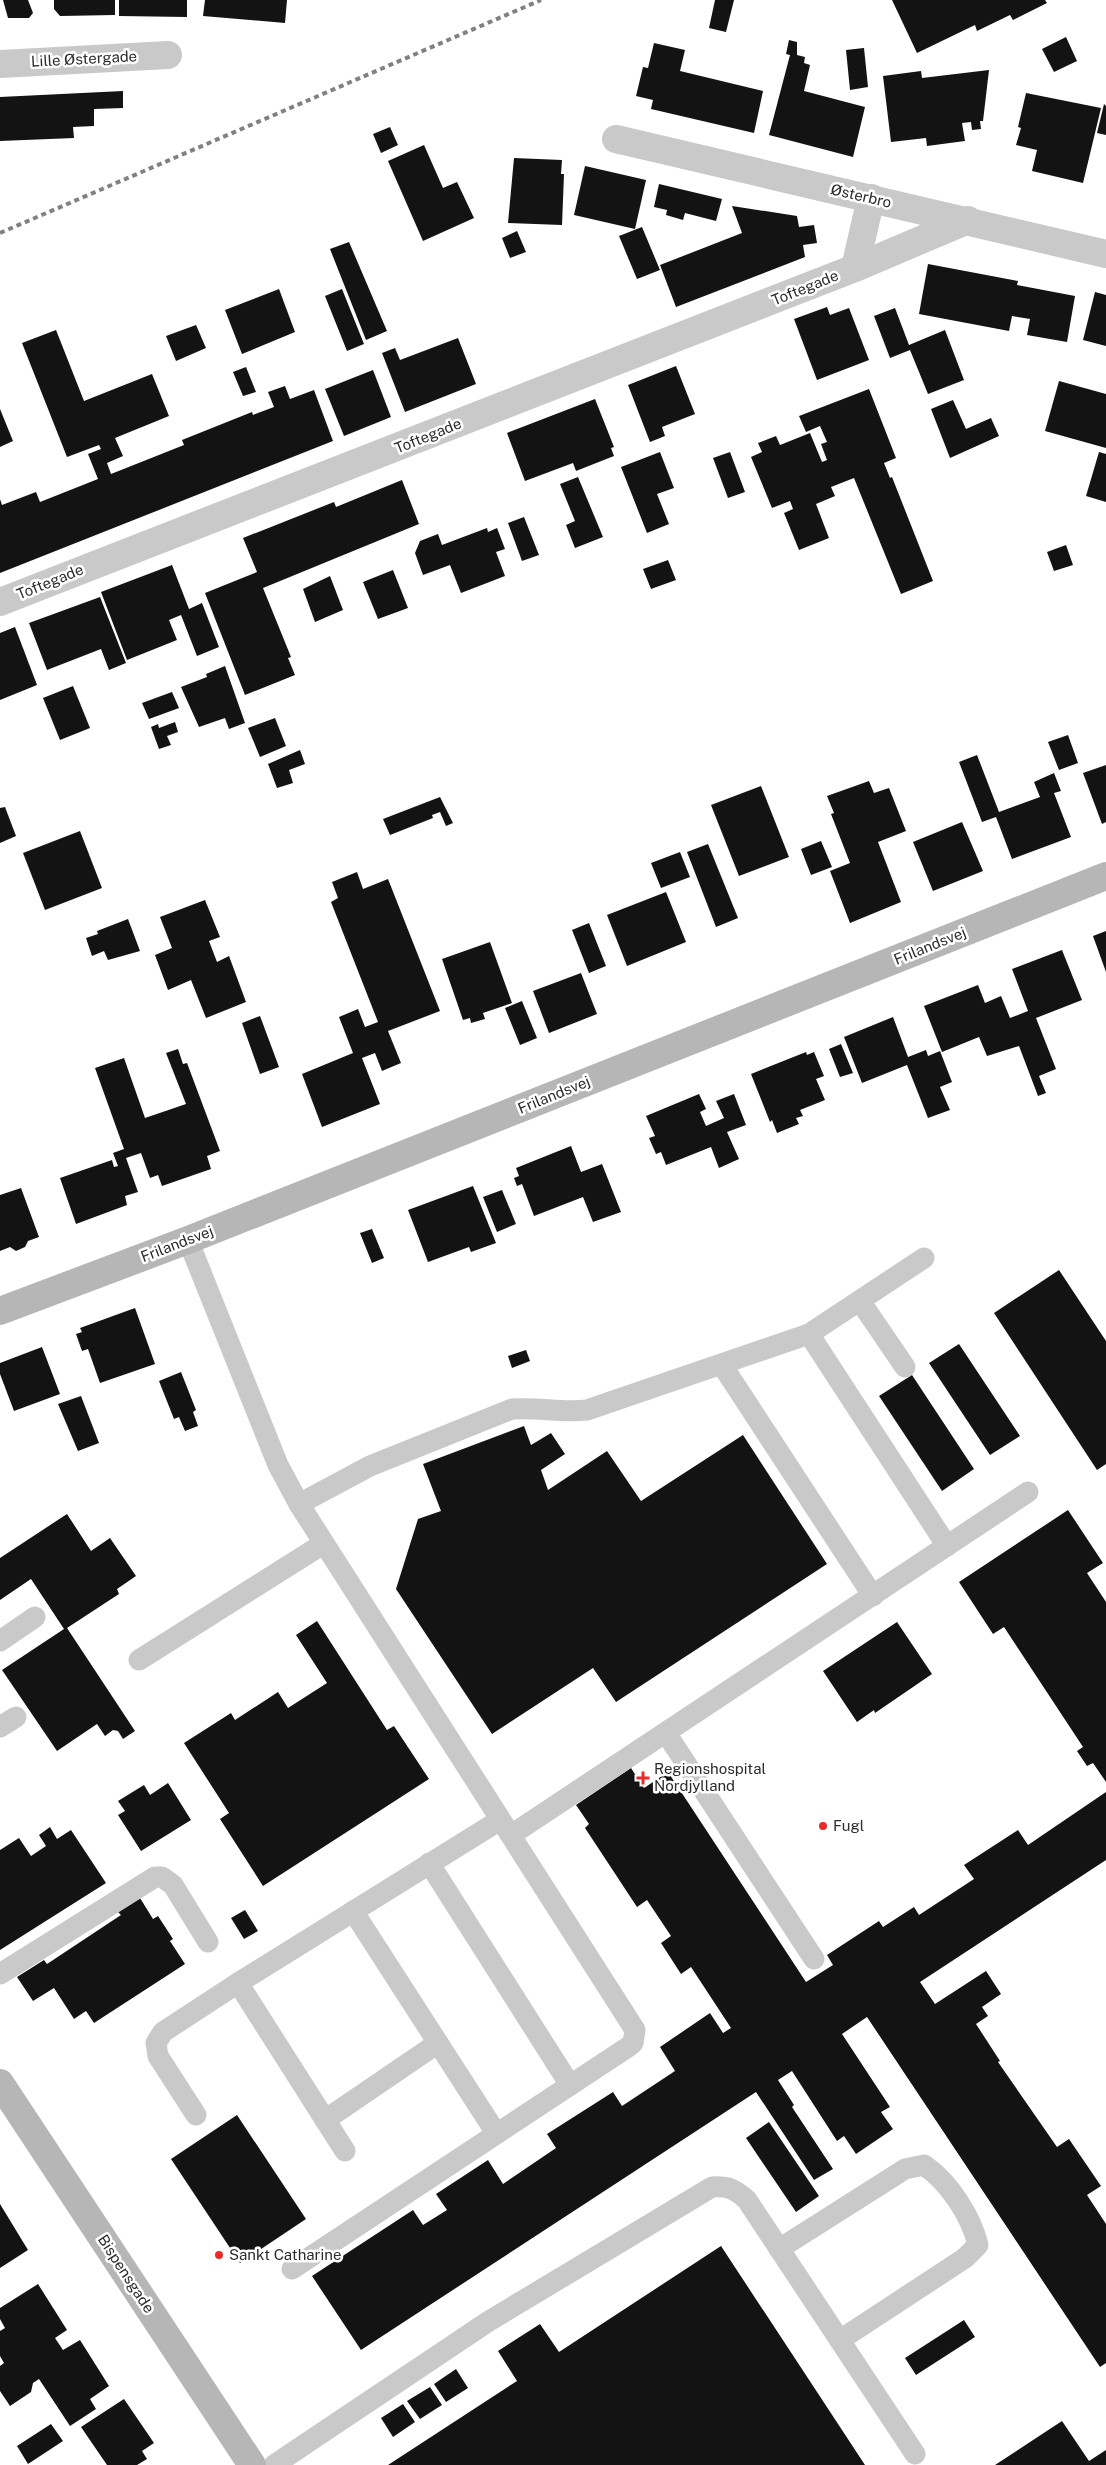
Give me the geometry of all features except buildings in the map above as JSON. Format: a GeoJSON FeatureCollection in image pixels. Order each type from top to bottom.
{"type":"FeatureCollection","features":[{"type":"Feature","properties":{"kind":"street","name":"Lille Østergade"},"geometry":{"type":"LineString","coordinates":[[0,64],[168,54]]}},
{"type":"Feature","properties":{"kind":"street","name":"Østerbro"},"geometry":{"type":"LineString","coordinates":[[616,139],[968,220],[1106,254]]}},
{"type":"Feature","properties":{"kind":"street","name":"Toftegade"},"geometry":{"type":"LineString","coordinates":[[855,268],[871,198]]}},
{"type":"Feature","properties":{"kind":"street","name":"Toftegade"},"geometry":{"type":"LineString","coordinates":[[0,602],[855,268],[968,220]]}},
{"type":"Feature","properties":{"kind":"street","name":"Frilandsvej"},"geometry":{"type":"LineString","coordinates":[[0,1312],[188,1240],[1106,876]]}},
{"type":"Feature","properties":{"kind":"street","name":"Bispensgade"},"geometry":{"type":"LineString","coordinates":[[0,2083],[252,2465]]}},
{"type":"Feature","properties":{"kind":"lane"},"geometry":{"type":"LineString","coordinates":[[188,1240],[278,1465],[299,1504],[322,1544],[635,2030],[633,2043],[292,2269]]}},
{"type":"Feature","properties":{"kind":"lane"},"geometry":{"type":"LineString","coordinates":[[299,1504],[370,1466],[512,1409],[529,1408],[566,1413],[587,1410],[809,1334],[924,1258]]}},
{"type":"Feature","properties":{"kind":"lane"},"geometry":{"type":"LineString","coordinates":[[860,1301],[904,1367]]}},
{"type":"Feature","properties":{"kind":"lane"},"geometry":{"type":"LineString","coordinates":[[809,1334],[947,1546]]}},
{"type":"Feature","properties":{"kind":"lane"},"geometry":{"type":"LineString","coordinates":[[722,1365],[872,1596]]}},
{"type":"Feature","properties":{"kind":"lane"},"geometry":{"type":"LineString","coordinates":[[196,2114],[158,2056],[156,2043],[163,2032],[429,1863],[506,1827],[666,1733],[1028,1492]]}},
{"type":"Feature","properties":{"kind":"lane"},"geometry":{"type":"LineString","coordinates":[[138,1660],[322,1544]]}},
{"type":"Feature","properties":{"kind":"lane"},"geometry":{"type":"LineString","coordinates":[[0,1641],[35,1617]]}},
{"type":"Feature","properties":{"kind":"lane"},"geometry":{"type":"LineString","coordinates":[[666,1733],[814,1959]]}},
{"type":"Feature","properties":{"kind":"lane"},"geometry":{"type":"LineString","coordinates":[[429,1863],[570,2085]]}},
{"type":"Feature","properties":{"kind":"lane"},"geometry":{"type":"LineString","coordinates":[[0,1974],[155,1877],[168,1880],[173,1885],[208,1942]]}},
{"type":"Feature","properties":{"kind":"lane"},"geometry":{"type":"LineString","coordinates":[[353,1911],[496,2133]]}},
{"type":"Feature","properties":{"kind":"lane"},"geometry":{"type":"LineString","coordinates":[[238,1983],[345,2151]]}},
{"type":"Feature","properties":{"kind":"lane"},"geometry":{"type":"LineString","coordinates":[[325,2120],[438,2043]]}},
{"type":"Feature","properties":{"kind":"lane"},"geometry":{"type":"LineString","coordinates":[[779,2249],[905,2168],[924,2165],[939,2176],[974,2228],[978,2245],[965,2258],[840,2340]]}},
{"type":"Feature","properties":{"kind":"lane"},"geometry":{"type":"LineString","coordinates":[[274,2465],[489,2321],[712,2187],[726,2186],[736,2190],[747,2200],[915,2454]]}},
{"type":"Feature","properties":{"kind":"railway"},"geometry":{"type":"LineString","coordinates":[[0,233],[541,0]]}},
{"type":"Feature","properties":{"kind":"place","name":"Regionshospital Nordjylland"},"geometry":{"type":"Point","coordinates":[643,1778]}},
{"type":"Feature","properties":{"kind":"place","name":"Fugl"},"geometry":{"type":"Point","coordinates":[823,1826]}},
{"type":"Feature","properties":{"kind":"place","name":"Sankt Catharine"},"geometry":{"type":"Point","coordinates":[219,2255]}}]}
